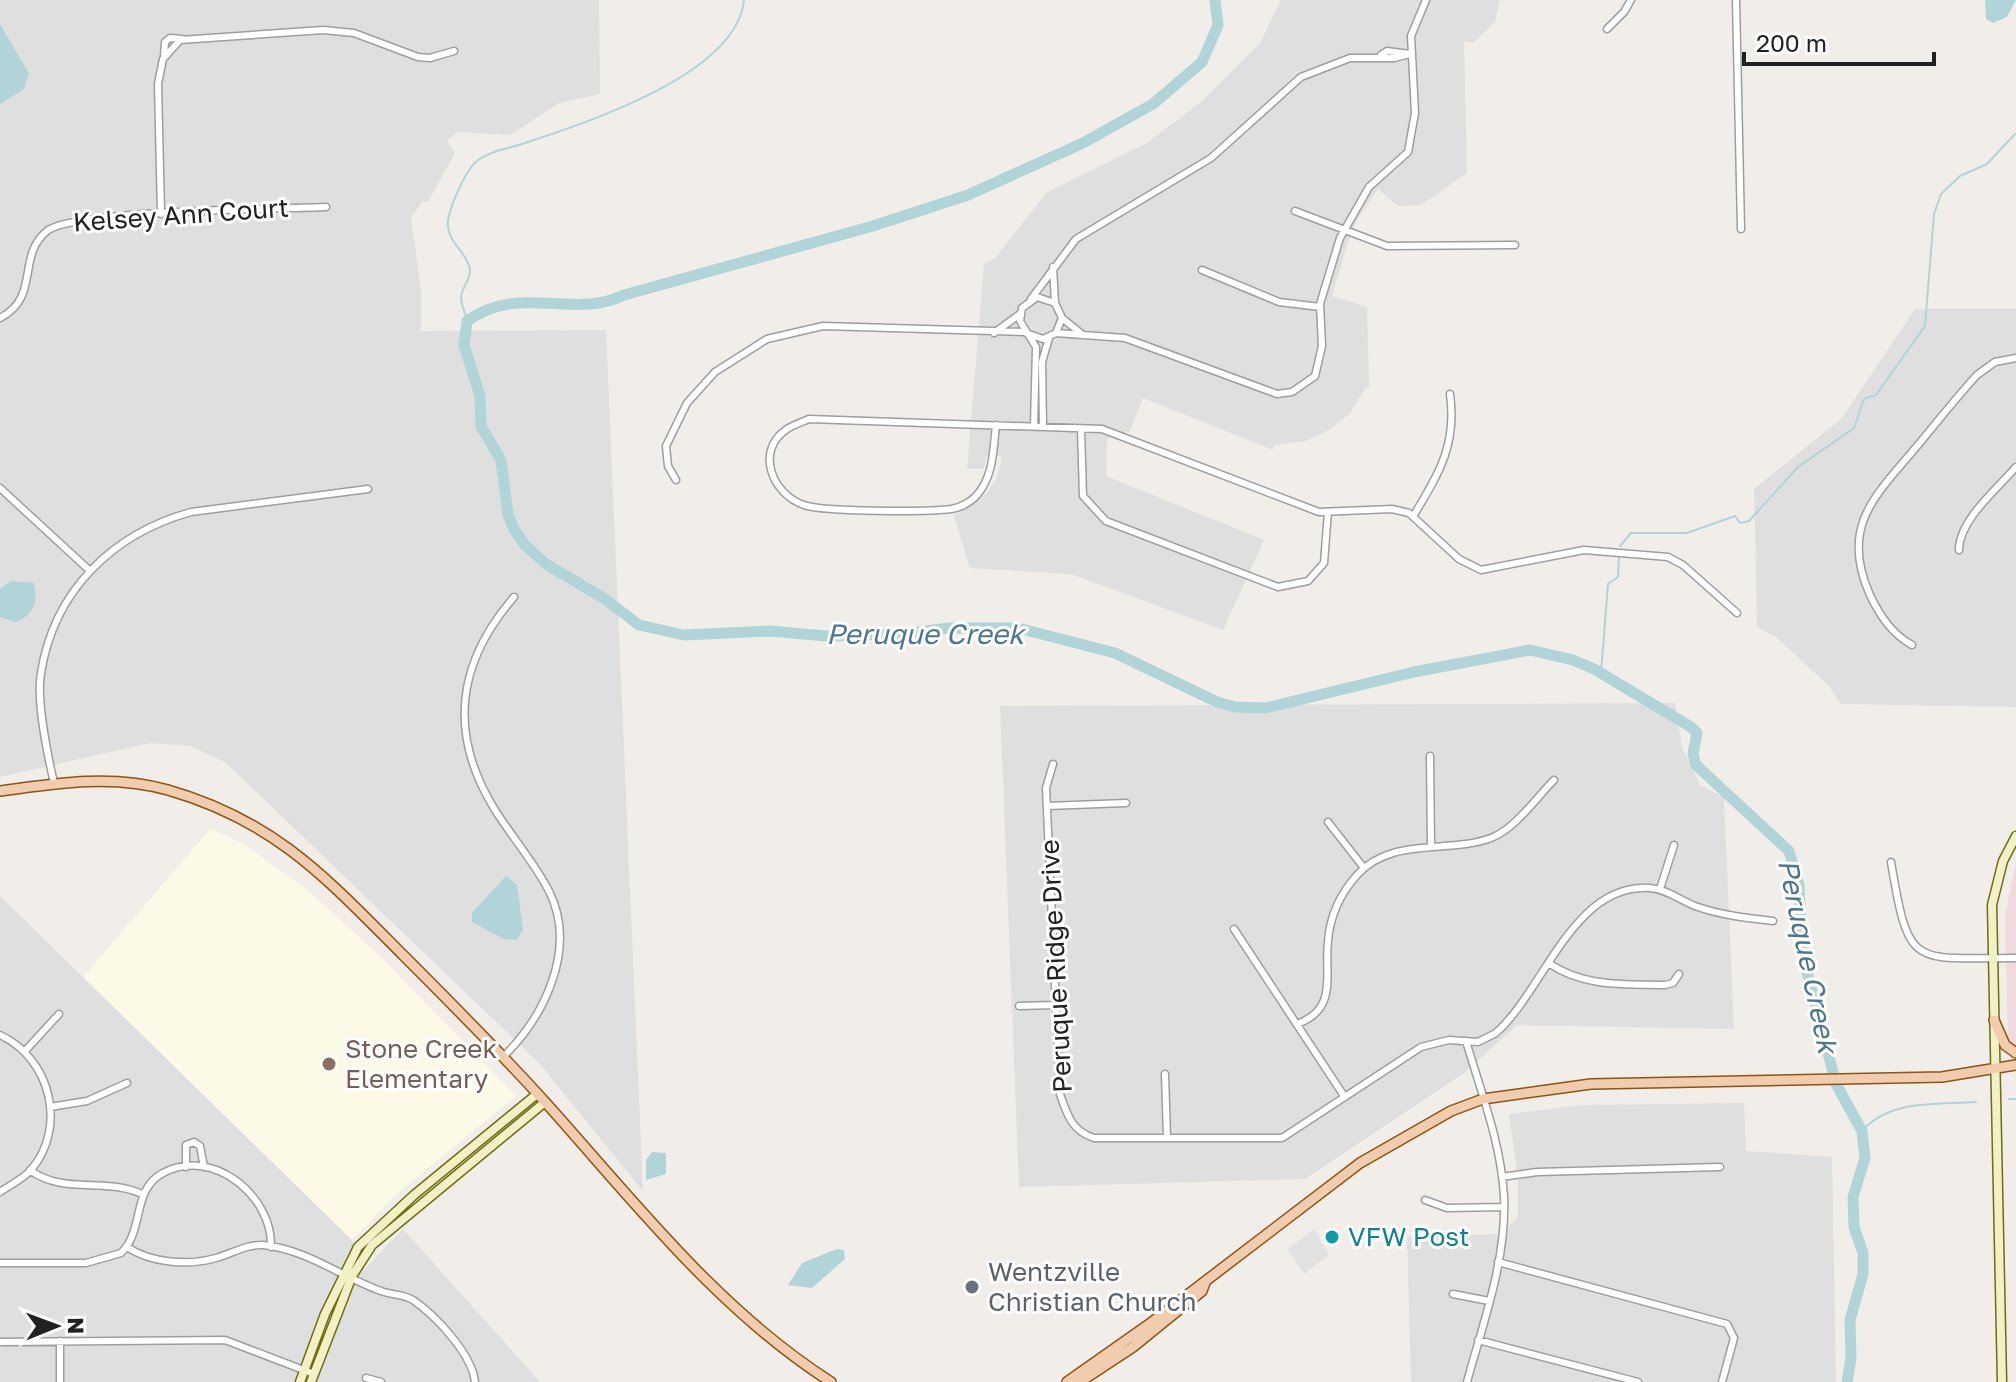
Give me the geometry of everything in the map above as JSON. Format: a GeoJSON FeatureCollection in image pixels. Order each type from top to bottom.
{"type":"FeatureCollection","features":[{"type":"Feature","properties":{"kind":"main road"},"geometry":{"type":"LineString","coordinates":[[0,791],[102,780],[165,789],[219,807],[265,831],[312,864],[503,1057],[636,1208],[674,1246],[781,1345],[831,1382]]}},
{"type":"Feature","properties":{"kind":"main road"},"geometry":{"type":"LineString","coordinates":[[1994,1020],[2005,1045],[2016,1053]]}},
{"type":"Feature","properties":{"kind":"main road"},"geometry":{"type":"LineString","coordinates":[[1067,1382],[1205,1283],[1360,1163],[1451,1111],[1483,1099],[1591,1084],[1872,1080],[1954,1076],[2016,1065]]}},
{"type":"Feature","properties":{"kind":"main road"},"geometry":{"type":"LineString","coordinates":[[1080,1382],[1156,1328],[1202,1291],[1205,1283]]}},
{"type":"Feature","properties":{"kind":"street"},"geometry":{"type":"LineString","coordinates":[[676,480],[668,466],[666,446],[687,403],[723,366],[767,339],[823,326],[1025,333],[1037,339],[1052,335],[1125,338],[1277,394],[1292,392],[1315,376],[1321,361],[1320,307],[1344,230],[1369,187],[1408,152],[1415,113],[1410,54],[1414,24],[1426,0]]}},
{"type":"Feature","properties":{"kind":"street"},"geometry":{"type":"LineString","coordinates":[[1607,29],[1631,0]]}},
{"type":"Feature","properties":{"kind":"street"},"geometry":{"type":"LineString","coordinates":[[1736,0],[1741,229]]}},
{"type":"Feature","properties":{"kind":"street"},"geometry":{"type":"LineString","coordinates":[[161,214],[157,101],[164,57],[175,44],[186,40],[323,30],[354,33],[418,57],[430,58],[454,51]]}},
{"type":"Feature","properties":{"kind":"street"},"geometry":{"type":"LineString","coordinates":[[991,334],[1010,324],[1020,314],[1053,265],[1076,239],[1229,144],[1301,77],[1350,58],[1381,55],[1394,58],[1410,54]]}},
{"type":"Feature","properties":{"kind":"street","name":"Kelsey Ann Court"},"geometry":{"type":"LineString","coordinates":[[0,318],[19,305],[26,289],[35,245],[57,224],[161,214],[326,207]]}},
{"type":"Feature","properties":{"kind":"street"},"geometry":{"type":"LineString","coordinates":[[1295,211],[1387,246],[1515,245]]}},
{"type":"Feature","properties":{"kind":"street"},"geometry":{"type":"LineString","coordinates":[[1053,265],[1055,303],[1062,318],[1083,335]]}},
{"type":"Feature","properties":{"kind":"street"},"geometry":{"type":"LineString","coordinates":[[1202,270],[1272,300],[1320,307]]}},
{"type":"Feature","properties":{"kind":"street"},"geometry":{"type":"LineString","coordinates":[[1031,299],[1044,297],[1055,303]]}},
{"type":"Feature","properties":{"kind":"street"},"geometry":{"type":"LineString","coordinates":[[1020,314],[1025,333],[1036,347],[1034,426]]}},
{"type":"Feature","properties":{"kind":"street"},"geometry":{"type":"LineString","coordinates":[[1043,426],[1042,362],[1062,318]]}},
{"type":"Feature","properties":{"kind":"street"},"geometry":{"type":"LineString","coordinates":[[1912,645],[1895,636],[1865,582],[1858,557],[1863,520],[1882,486],[1977,375],[1995,362],[2016,358]]}},
{"type":"Feature","properties":{"kind":"street"},"geometry":{"type":"LineString","coordinates":[[1414,515],[1450,442],[1453,424],[1450,394]]}},
{"type":"Feature","properties":{"kind":"street"},"geometry":{"type":"LineString","coordinates":[[996,425],[991,470],[976,496],[954,509],[808,507],[780,490],[770,468],[777,440],[786,429],[809,419],[1043,426],[1116,433],[1296,505],[1328,512],[1392,509],[1414,515],[1459,559],[1481,570],[1584,550],[1668,557],[1690,570],[1737,613]]}},
{"type":"Feature","properties":{"kind":"street"},"geometry":{"type":"LineString","coordinates":[[1081,429],[1083,496],[1106,521],[1269,585],[1301,585],[1316,573],[1327,550],[1328,512]]}},
{"type":"Feature","properties":{"kind":"street"},"geometry":{"type":"LineString","coordinates":[[1959,550],[1959,541],[1968,523],[2016,467]]}},
{"type":"Feature","properties":{"kind":"street"},"geometry":{"type":"LineString","coordinates":[[0,488],[88,569]]}},
{"type":"Feature","properties":{"kind":"street"},"geometry":{"type":"LineString","coordinates":[[54,783],[48,757],[40,675],[55,624],[88,569],[146,528],[166,519],[191,512],[368,489]]}},
{"type":"Feature","properties":{"kind":"street"},"geometry":{"type":"LineString","coordinates":[[503,1057],[526,1035],[539,1014],[551,984],[558,951],[550,892],[480,783],[464,738],[463,706],[470,674],[486,634],[514,597]]}},
{"type":"Feature","properties":{"kind":"street"},"geometry":{"type":"LineString","coordinates":[[1430,756],[1431,845]]}},
{"type":"Feature","properties":{"kind":"street","name":"Peruque Ridge Drive"},"geometry":{"type":"LineString","coordinates":[[1053,764],[1046,788],[1060,1094],[1068,1117],[1079,1133],[1111,1139],[1282,1138],[1421,1047],[1449,1040],[1486,1039],[1506,1024],[1599,899],[1636,888],[1660,889],[1723,915],[1773,921]]}},
{"type":"Feature","properties":{"kind":"street"},"geometry":{"type":"LineString","coordinates":[[1297,1024],[1322,1006],[1330,988],[1327,957],[1332,914],[1364,868],[1388,855],[1431,845],[1493,837],[1554,780]]}},
{"type":"Feature","properties":{"kind":"street"},"geometry":{"type":"LineString","coordinates":[[1047,806],[1126,803]]}},
{"type":"Feature","properties":{"kind":"street"},"geometry":{"type":"LineString","coordinates":[[1328,822],[1364,868]]}},
{"type":"Feature","properties":{"kind":"street"},"geometry":{"type":"LineString","coordinates":[[2002,1382],[1992,905],[2003,861],[2016,836]]}},
{"type":"Feature","properties":{"kind":"street"},"geometry":{"type":"LineString","coordinates":[[1660,889],[1674,845]]}},
{"type":"Feature","properties":{"kind":"street"},"geometry":{"type":"LineString","coordinates":[[1891,862],[1901,922],[1915,947],[1935,958],[2016,958]]}},
{"type":"Feature","properties":{"kind":"street"},"geometry":{"type":"LineString","coordinates":[[1234,929],[1344,1096]]}},
{"type":"Feature","properties":{"kind":"street"},"geometry":{"type":"LineString","coordinates":[[1550,964],[1569,977],[1583,981],[1665,985],[1679,974]]}},
{"type":"Feature","properties":{"kind":"street"},"geometry":{"type":"LineString","coordinates":[[1019,1006],[1055,1005]]}},
{"type":"Feature","properties":{"kind":"street"},"geometry":{"type":"LineString","coordinates":[[25,1051],[59,1014]]}},
{"type":"Feature","properties":{"kind":"street"},"geometry":{"type":"LineString","coordinates":[[0,1035],[25,1051],[40,1071],[50,1107],[45,1145],[30,1170],[0,1192]]}},
{"type":"Feature","properties":{"kind":"street"},"geometry":{"type":"LineString","coordinates":[[1466,1041],[1502,1177],[1504,1207],[1498,1262],[1467,1382]]}},
{"type":"Feature","properties":{"kind":"street"},"geometry":{"type":"LineString","coordinates":[[1165,1074],[1167,1138]]}},
{"type":"Feature","properties":{"kind":"street"},"geometry":{"type":"LineString","coordinates":[[50,1107],[87,1101],[127,1083]]}},
{"type":"Feature","properties":{"kind":"street"},"geometry":{"type":"LineString","coordinates":[[300,1382],[310,1375],[358,1247],[375,1229],[537,1094]]}},
{"type":"Feature","properties":{"kind":"street"},"geometry":{"type":"LineString","coordinates":[[348,1274],[377,1239],[545,1102]]}},
{"type":"Feature","properties":{"kind":"street"},"geometry":{"type":"LineString","coordinates":[[186,1167],[186,1145],[194,1142],[200,1146],[204,1167]]}},
{"type":"Feature","properties":{"kind":"street"},"geometry":{"type":"LineString","coordinates":[[0,1263],[102,1261],[127,1247],[142,1194],[161,1174],[186,1167],[204,1167],[226,1173],[254,1199],[269,1221],[271,1247]]}},
{"type":"Feature","properties":{"kind":"street"},"geometry":{"type":"LineString","coordinates":[[1502,1177],[1537,1172],[1720,1167]]}},
{"type":"Feature","properties":{"kind":"street"},"geometry":{"type":"LineString","coordinates":[[30,1170],[56,1184],[115,1185],[142,1194]]}},
{"type":"Feature","properties":{"kind":"street"},"geometry":{"type":"LineString","coordinates":[[1425,1200],[1447,1208],[1504,1207]]}},
{"type":"Feature","properties":{"kind":"street"},"geometry":{"type":"LineString","coordinates":[[127,1247],[145,1259],[188,1261],[214,1259],[254,1246],[271,1247],[348,1274],[386,1293],[402,1295],[416,1302],[468,1360],[475,1382]]}},
{"type":"Feature","properties":{"kind":"street"},"geometry":{"type":"LineString","coordinates":[[1498,1262],[1727,1324],[1734,1338],[1722,1382]]}},
{"type":"Feature","properties":{"kind":"street"},"geometry":{"type":"LineString","coordinates":[[1453,1294],[1489,1301]]}},
{"type":"Feature","properties":{"kind":"street"},"geometry":{"type":"LineString","coordinates":[[0,1342],[225,1340],[310,1375]]}},
{"type":"Feature","properties":{"kind":"street"},"geometry":{"type":"LineString","coordinates":[[1478,1340],[1638,1382]]}},
{"type":"Feature","properties":{"kind":"street"},"geometry":{"type":"LineString","coordinates":[[60,1341],[60,1382]]}},
{"type":"Feature","properties":{"kind":"street"},"geometry":{"type":"LineString","coordinates":[[366,1378],[381,1382]]}},
{"type":"Feature","properties":{"kind":"shaded area"},"geometry":{"type":"Polygon","coordinates":[[[0,0],[599,0],[600,94],[559,103],[510,135],[457,132],[447,141],[455,153],[428,202],[423,201],[411,217],[421,292],[421,331],[606,330],[643,1191],[539,1063],[225,762],[190,746],[150,743],[0,777],[0,0]]]}},
{"type":"Feature","properties":{"kind":"shaded area"},"geometry":{"type":"Polygon","coordinates":[[[1281,0],[1500,0],[1495,22],[1473,43],[1464,41],[1467,173],[1421,205],[1398,206],[1378,189],[1357,220],[1347,245],[1332,296],[1367,307],[1369,388],[1366,387],[1350,413],[1329,430],[1306,441],[1274,445],[1273,450],[1143,398],[1130,431],[1107,439],[1106,476],[1264,540],[1223,630],[1071,574],[970,568],[954,516],[987,493],[997,478],[1001,461],[1001,456],[987,455],[984,469],[967,469],[984,264],[996,257],[1046,193],[1147,143],[1201,102],[1260,43],[1281,0]]]}},
{"type":"Feature","properties":{"kind":"shaded area"},"geometry":{"type":"Polygon","coordinates":[[[1915,309],[2016,309],[2016,707],[1841,704],[1829,686],[1776,637],[1757,627],[1754,489],[1842,418],[1915,309]]]}},
{"type":"Feature","properties":{"kind":"shaded area"},"geometry":{"type":"Polygon","coordinates":[[[1675,703],[1682,748],[1700,785],[1724,797],[1734,1029],[1517,1025],[1464,1073],[1305,1179],[1019,1187],[1000,706],[1675,703]]]}},
{"type":"Feature","properties":{"kind":"shaded area","name":"Stone Creek Elementary"},"geometry":{"type":"Polygon","coordinates":[[[210,829],[242,843],[305,888],[383,959],[516,1096],[400,1191],[352,1240],[83,977],[210,829]]]}},
{"type":"Feature","properties":{"kind":"shaded area"},"geometry":{"type":"Polygon","coordinates":[[[2016,863],[2016,1048],[2008,1044],[2005,915],[2016,863]]]}},
{"type":"Feature","properties":{"kind":"shaded area"},"geometry":{"type":"Polygon","coordinates":[[[0,896],[355,1243],[344,1259],[365,1269],[403,1229],[540,1382],[0,1382],[0,896]]]}},
{"type":"Feature","properties":{"kind":"shaded area"},"geometry":{"type":"Polygon","coordinates":[[[1744,1103],[1746,1151],[1832,1157],[1836,1382],[1411,1382],[1407,1236],[1501,1234],[1518,1217],[1518,1179],[1509,1114],[1582,1105],[1744,1103]]]}},
{"type":"Feature","properties":{"kind":"shaded area"},"geometry":{"type":"Polygon","coordinates":[[[1314,1229],[1329,1255],[1304,1274],[1288,1249],[1314,1229]]]}},
{"type":"Feature","properties":{"kind":"water"},"geometry":{"type":"Polygon","coordinates":[[[1985,0],[2016,0],[2007,17],[1993,23],[1986,19],[1985,0]]]}},
{"type":"Feature","properties":{"kind":"water"},"geometry":{"type":"Polygon","coordinates":[[[0,24],[29,74],[24,89],[0,104],[0,24]]]}},
{"type":"Feature","properties":{"kind":"water"},"geometry":{"type":"Polygon","coordinates":[[[11,581],[34,583],[35,590],[31,611],[16,622],[0,617],[0,589],[11,581]]]}},
{"type":"Feature","properties":{"kind":"water"},"geometry":{"type":"Polygon","coordinates":[[[506,876],[517,885],[523,930],[516,940],[504,939],[472,922],[472,913],[506,876]]]}},
{"type":"Feature","properties":{"kind":"water"},"geometry":{"type":"Polygon","coordinates":[[[652,1152],[666,1153],[666,1174],[646,1180],[646,1160],[652,1152]]]}},
{"type":"Feature","properties":{"kind":"water"},"geometry":{"type":"Polygon","coordinates":[[[837,1249],[844,1250],[845,1259],[812,1288],[788,1285],[802,1263],[837,1249]]]}},
{"type":"Feature","properties":{"kind":"waterway"},"geometry":{"type":"LineString","coordinates":[[467,321],[461,298],[470,269],[449,233],[448,220],[458,192],[477,161],[489,154],[621,108],[688,72],[716,51],[735,27],[744,0]]}},
{"type":"Feature","properties":{"kind":"waterway","name":"Peruque Creek"},"geometry":{"type":"LineString","coordinates":[[1215,0],[1218,25],[1202,62],[1153,104],[1083,143],[968,195],[873,226],[605,302],[506,304],[467,321],[464,345],[480,396],[481,426],[501,460],[508,515],[515,531],[546,564],[605,599],[639,625],[684,635],[770,631],[826,636],[903,634],[949,628],[1018,628],[1115,653],[1217,702],[1235,707],[1265,708],[1414,672],[1530,650],[1573,660],[1594,669],[1691,727],[1697,733],[1693,754],[1696,765],[1789,851],[1799,885],[1802,952],[1836,1084],[1862,1131],[1865,1158],[1853,1197],[1854,1227],[1863,1253],[1863,1274],[1850,1320],[1851,1358],[1847,1382]]}},
{"type":"Feature","properties":{"kind":"waterway"},"geometry":{"type":"LineString","coordinates":[[1620,546],[1631,533],[1687,533],[1735,516],[1740,523],[1749,521],[1798,467],[1854,428],[1864,399],[1876,395],[1925,326],[1934,214],[1941,194],[1960,176],[1987,164],[2015,134]]}},
{"type":"Feature","properties":{"kind":"waterway"},"geometry":{"type":"LineString","coordinates":[[1601,673],[1608,584],[1618,577],[1619,556]]}},
{"type":"Feature","properties":{"kind":"waterway"},"geometry":{"type":"LineString","coordinates":[[2009,1099],[2016,1099]]}},
{"type":"Feature","properties":{"kind":"waterway"},"geometry":{"type":"LineString","coordinates":[[1862,1131],[1886,1113],[1900,1109],[1976,1102]]}},
{"type":"Feature","properties":{"kind":"place","name":"Stone Creek Elementary"},"geometry":{"type":"Point","coordinates":[329,1064]}},
{"type":"Feature","properties":{"kind":"place","name":"VFW Post"},"geometry":{"type":"Point","coordinates":[1332,1237]}},
{"type":"Feature","properties":{"kind":"place","name":"Wentzville Christian Church"},"geometry":{"type":"Point","coordinates":[972,1287]}}]}
